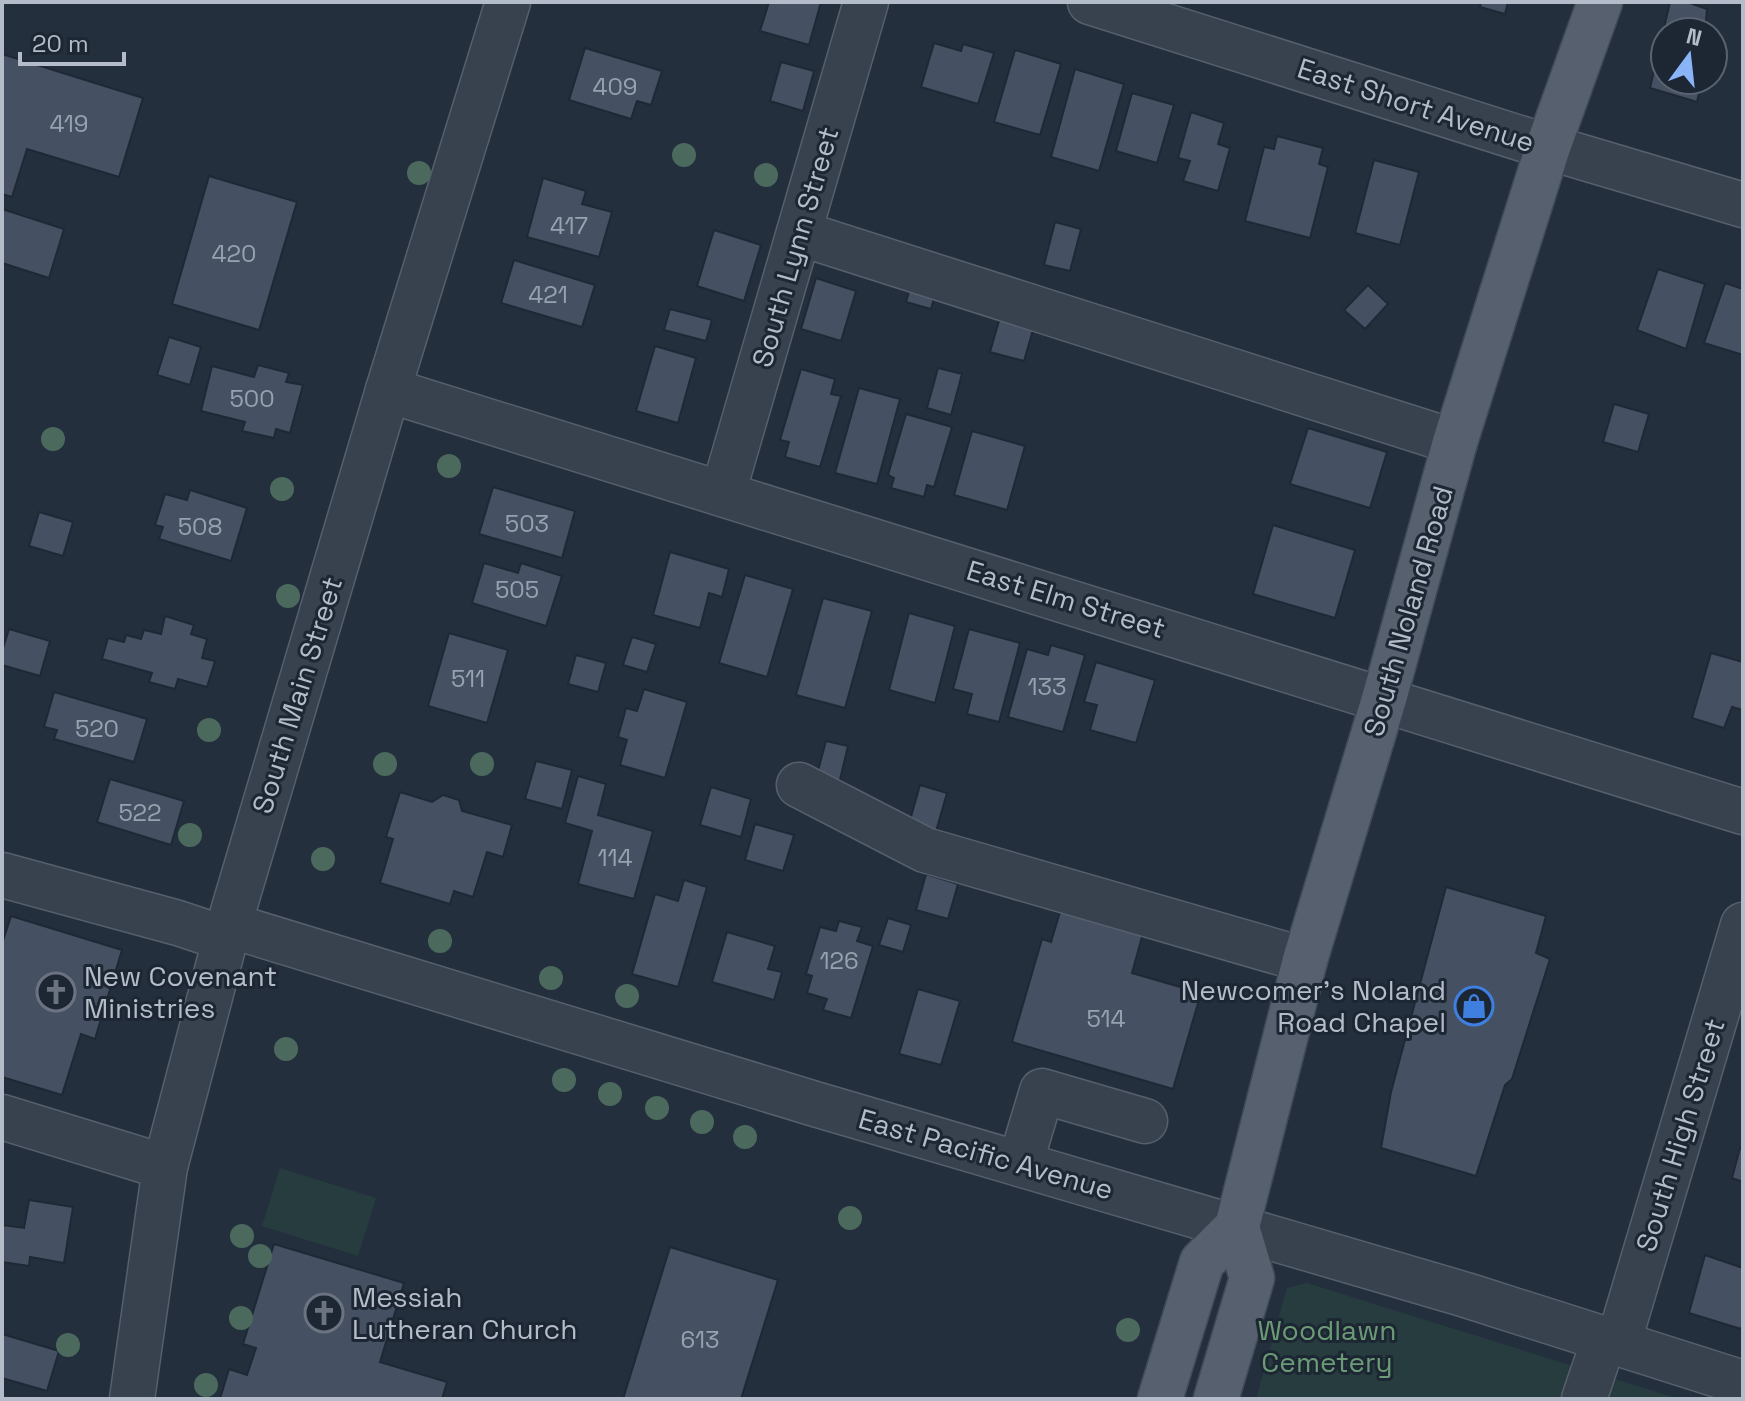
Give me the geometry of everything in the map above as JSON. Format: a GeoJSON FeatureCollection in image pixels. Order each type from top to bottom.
{"type":"FeatureCollection","features":[{"type":"Feature","properties":{"kind":"main road","name":"South Noland Road"},"geometry":{"type":"LineString","coordinates":[[1237,1227],[1305,960],[1384,699],[1455,442],[1548,147],[1600,2]]}},
{"type":"Feature","properties":{"kind":"main road"},"geometry":{"type":"LineString","coordinates":[[1160,1399],[1202,1262],[1237,1227],[1252,1278],[1216,1399]]}},
{"type":"Feature","properties":{"kind":"street","name":"South Main Street"},"geometry":{"type":"LineString","coordinates":[[132,1399],[165,1167],[227,932],[388,390],[508,2]]}},
{"type":"Feature","properties":{"kind":"street","name":"South Lynn Street"},"geometry":{"type":"LineString","coordinates":[[723,493],[866,2]]}},
{"type":"Feature","properties":{"kind":"street","name":"East Short Avenue"},"geometry":{"type":"LineString","coordinates":[[1090,2],[1548,147],[1743,205]]}},
{"type":"Feature","properties":{"kind":"street"},"geometry":{"type":"LineString","coordinates":[[799,233],[1455,442]]}},
{"type":"Feature","properties":{"kind":"street","name":"East Elm Street"},"geometry":{"type":"LineString","coordinates":[[388,390],[1743,812]]}},
{"type":"Feature","properties":{"kind":"street"},"geometry":{"type":"LineString","coordinates":[[799,785],[925,850],[1305,960]]}},
{"type":"Feature","properties":{"kind":"street","name":"East Pacific Avenue"},"geometry":{"type":"LineString","coordinates":[[2,875],[178,923],[227,932],[1466,1295],[1743,1383]]}},
{"type":"Feature","properties":{"kind":"street","name":"South High Street"},"geometry":{"type":"LineString","coordinates":[[1597,1396],[1611,1342],[1743,925]]}},
{"type":"Feature","properties":{"kind":"street"},"geometry":{"type":"LineString","coordinates":[[1020,1164],[1042,1091],[1145,1121]]}},
{"type":"Feature","properties":{"kind":"street"},"geometry":{"type":"LineString","coordinates":[[2,1117],[165,1167]]}},
{"type":"Feature","properties":{"kind":"green space"},"geometry":{"type":"Polygon","coordinates":[[[280,1168],[376,1198],[358,1256],[262,1226],[280,1168]]]}},
{"type":"Feature","properties":{"kind":"green space","name":"Woodlawn Cemetery"},"geometry":{"type":"Polygon","coordinates":[[[1307,1283],[1679,1399],[1256,1399],[1287,1288],[1307,1283]]]}},
{"type":"Feature","properties":{"kind":"building"},"geometry":{"type":"Polygon","coordinates":[[[769,2],[821,2],[809,45],[760,31],[769,2]]]}},
{"type":"Feature","properties":{"kind":"building"},"geometry":{"type":"Polygon","coordinates":[[[1481,2],[1508,2],[1505,14],[1480,7],[1481,2]]]}},
{"type":"Feature","properties":{"kind":"building"},"geometry":{"type":"Polygon","coordinates":[[[1670,2],[1687,2],[1707,9],[1706,16],[1667,16],[1670,2]]]}},
{"type":"Feature","properties":{"kind":"building"},"geometry":{"type":"Polygon","coordinates":[[[934,43],[961,51],[963,44],[994,53],[978,104],[921,87],[934,43]]]}},
{"type":"Feature","properties":{"kind":"building"},"geometry":{"type":"Polygon","coordinates":[[[585,48],[662,71],[651,105],[637,101],[631,119],[569,100],[585,48]]]}},
{"type":"Feature","properties":{"kind":"building"},"geometry":{"type":"Polygon","coordinates":[[[1015,50],[1061,64],[1040,135],[994,122],[1015,50]]]}},
{"type":"Feature","properties":{"kind":"building"},"geometry":{"type":"Polygon","coordinates":[[[2,54],[143,98],[119,177],[27,149],[12,197],[2,194],[2,54]]]}},
{"type":"Feature","properties":{"kind":"building"},"geometry":{"type":"Polygon","coordinates":[[[781,62],[814,71],[803,111],[770,101],[781,62]]]}},
{"type":"Feature","properties":{"kind":"building"},"geometry":{"type":"Polygon","coordinates":[[[1075,69],[1124,84],[1099,171],[1051,157],[1075,69]]]}},
{"type":"Feature","properties":{"kind":"building"},"geometry":{"type":"Polygon","coordinates":[[[1132,93],[1174,105],[1157,163],[1116,151],[1132,93]]]}},
{"type":"Feature","properties":{"kind":"building"},"geometry":{"type":"Polygon","coordinates":[[[1677,96],[1698,96],[1697,102],[1677,96]]]}},
{"type":"Feature","properties":{"kind":"building"},"geometry":{"type":"Polygon","coordinates":[[[1191,112],[1224,123],[1218,144],[1230,148],[1218,191],[1183,181],[1190,161],[1178,158],[1191,112]]]}},
{"type":"Feature","properties":{"kind":"building"},"geometry":{"type":"Polygon","coordinates":[[[1277,136],[1323,148],[1319,164],[1328,167],[1310,238],[1245,221],[1264,147],[1274,149],[1277,136]]]}},
{"type":"Feature","properties":{"kind":"building"},"geometry":{"type":"Polygon","coordinates":[[[1374,160],[1419,172],[1400,245],[1355,233],[1374,160]]]}},
{"type":"Feature","properties":{"kind":"building"},"geometry":{"type":"Polygon","coordinates":[[[209,176],[297,202],[259,330],[172,304],[209,176]]]}},
{"type":"Feature","properties":{"kind":"building"},"geometry":{"type":"Polygon","coordinates":[[[543,178],[586,191],[582,204],[612,212],[599,257],[527,237],[543,178]]]}},
{"type":"Feature","properties":{"kind":"building"},"geometry":{"type":"Polygon","coordinates":[[[2,209],[64,229],[49,278],[2,263],[2,209]]]}},
{"type":"Feature","properties":{"kind":"building"},"geometry":{"type":"Polygon","coordinates":[[[1055,222],[1081,229],[1070,271],[1044,265],[1055,222]]]}},
{"type":"Feature","properties":{"kind":"building"},"geometry":{"type":"Polygon","coordinates":[[[714,230],[761,245],[744,301],[697,286],[714,230]]]}},
{"type":"Feature","properties":{"kind":"building"},"geometry":{"type":"Polygon","coordinates":[[[514,260],[595,285],[582,327],[501,303],[514,260]]]}},
{"type":"Feature","properties":{"kind":"building"},"geometry":{"type":"Polygon","coordinates":[[[1658,269],[1705,284],[1686,349],[1637,330],[1658,269]]]}},
{"type":"Feature","properties":{"kind":"building"},"geometry":{"type":"Polygon","coordinates":[[[816,278],[856,291],[841,341],[801,329],[816,278]]]}},
{"type":"Feature","properties":{"kind":"building"},"geometry":{"type":"Polygon","coordinates":[[[912,281],[937,288],[931,309],[906,302],[912,281]]]}},
{"type":"Feature","properties":{"kind":"building"},"geometry":{"type":"Polygon","coordinates":[[[1725,283],[1743,289],[1743,355],[1704,343],[1725,283]]]}},
{"type":"Feature","properties":{"kind":"building"},"geometry":{"type":"Polygon","coordinates":[[[1368,285],[1388,304],[1365,329],[1344,310],[1368,285]]]}},
{"type":"Feature","properties":{"kind":"building"},"geometry":{"type":"Polygon","coordinates":[[[670,309],[712,320],[706,341],[664,330],[670,309]]]}},
{"type":"Feature","properties":{"kind":"building"},"geometry":{"type":"Polygon","coordinates":[[[1001,314],[1035,323],[1024,361],[990,352],[1001,314]]]}},
{"type":"Feature","properties":{"kind":"building"},"geometry":{"type":"Polygon","coordinates":[[[169,337],[201,347],[190,385],[157,375],[169,337]]]}},
{"type":"Feature","properties":{"kind":"building"},"geometry":{"type":"Polygon","coordinates":[[[655,346],[696,358],[678,423],[636,411],[655,346]]]}},
{"type":"Feature","properties":{"kind":"building"},"geometry":{"type":"Polygon","coordinates":[[[258,365],[289,373],[286,382],[303,385],[290,433],[276,429],[274,438],[242,431],[245,422],[201,411],[212,366],[254,377],[258,365]]]}},
{"type":"Feature","properties":{"kind":"building"},"geometry":{"type":"Polygon","coordinates":[[[938,368],[962,374],[951,415],[927,408],[938,368]]]}},
{"type":"Feature","properties":{"kind":"building"},"geometry":{"type":"Polygon","coordinates":[[[801,369],[835,379],[831,394],[841,396],[820,467],[785,457],[789,442],[780,440],[801,369]]]}},
{"type":"Feature","properties":{"kind":"building"},"geometry":{"type":"Polygon","coordinates":[[[859,388],[900,399],[877,484],[835,473],[859,388]]]}},
{"type":"Feature","properties":{"kind":"building"},"geometry":{"type":"Polygon","coordinates":[[[1614,404],[1649,414],[1638,452],[1603,442],[1614,404]]]}},
{"type":"Feature","properties":{"kind":"building"},"geometry":{"type":"Polygon","coordinates":[[[906,414],[952,427],[934,487],[927,485],[924,497],[891,488],[894,478],[888,475],[906,414]]]}},
{"type":"Feature","properties":{"kind":"building"},"geometry":{"type":"Polygon","coordinates":[[[1308,428],[1387,452],[1370,508],[1290,484],[1308,428]]]}},
{"type":"Feature","properties":{"kind":"building"},"geometry":{"type":"Polygon","coordinates":[[[972,431],[1025,446],[1007,510],[954,495],[972,431]]]}},
{"type":"Feature","properties":{"kind":"building"},"geometry":{"type":"Polygon","coordinates":[[[493,487],[575,511],[562,558],[479,534],[493,487]]]}},
{"type":"Feature","properties":{"kind":"building"},"geometry":{"type":"Polygon","coordinates":[[[190,490],[247,508],[231,561],[159,539],[163,527],[155,525],[165,494],[187,500],[190,490]]]}},
{"type":"Feature","properties":{"kind":"building"},"geometry":{"type":"Polygon","coordinates":[[[39,512],[73,522],[63,556],[29,546],[39,512]]]}},
{"type":"Feature","properties":{"kind":"building"},"geometry":{"type":"Polygon","coordinates":[[[1273,525],[1355,550],[1335,618],[1253,594],[1273,525]]]}},
{"type":"Feature","properties":{"kind":"building"},"geometry":{"type":"Polygon","coordinates":[[[670,552],[729,569],[722,597],[709,593],[700,628],[653,615],[670,552]]]}},
{"type":"Feature","properties":{"kind":"building"},"geometry":{"type":"Polygon","coordinates":[[[484,563],[518,573],[521,563],[562,576],[546,626],[472,603],[484,563]]]}},
{"type":"Feature","properties":{"kind":"building"},"geometry":{"type":"Polygon","coordinates":[[[745,575],[793,589],[767,677],[719,663],[745,575]]]}},
{"type":"Feature","properties":{"kind":"building"},"geometry":{"type":"Polygon","coordinates":[[[823,598],[872,611],[845,708],[796,695],[823,598]]]}},
{"type":"Feature","properties":{"kind":"building"},"geometry":{"type":"Polygon","coordinates":[[[909,613],[955,626],[935,703],[889,690],[909,613]]]}},
{"type":"Feature","properties":{"kind":"building"},"geometry":{"type":"Polygon","coordinates":[[[165,616],[194,625],[191,634],[207,639],[202,658],[215,661],[207,687],[178,679],[175,689],[149,682],[152,673],[102,659],[108,638],[124,642],[126,635],[141,639],[144,630],[161,634],[165,616]]]}},
{"type":"Feature","properties":{"kind":"building"},"geometry":{"type":"Polygon","coordinates":[[[9,629],[50,641],[40,676],[2,665],[2,651],[9,629]]]}},
{"type":"Feature","properties":{"kind":"building"},"geometry":{"type":"Polygon","coordinates":[[[969,629],[1020,643],[999,722],[967,714],[972,694],[953,689],[969,629]]]}},
{"type":"Feature","properties":{"kind":"building"},"geometry":{"type":"Polygon","coordinates":[[[449,633],[508,650],[487,723],[428,706],[449,633]]]}},
{"type":"Feature","properties":{"kind":"building"},"geometry":{"type":"Polygon","coordinates":[[[632,637],[656,644],[647,672],[623,665],[632,637]]]}},
{"type":"Feature","properties":{"kind":"building"},"geometry":{"type":"Polygon","coordinates":[[[1051,645],[1085,655],[1063,732],[1008,717],[1027,649],[1048,655],[1051,645]]]}},
{"type":"Feature","properties":{"kind":"building"},"geometry":{"type":"Polygon","coordinates":[[[1711,653],[1743,662],[1743,710],[1732,707],[1724,728],[1692,718],[1711,653]]]}},
{"type":"Feature","properties":{"kind":"building"},"geometry":{"type":"Polygon","coordinates":[[[576,655],[606,663],[598,692],[568,684],[576,655]]]}},
{"type":"Feature","properties":{"kind":"building"},"geometry":{"type":"Polygon","coordinates":[[[1096,662],[1155,680],[1136,743],[1090,730],[1097,705],[1084,702],[1096,662]]]}},
{"type":"Feature","properties":{"kind":"building"},"geometry":{"type":"Polygon","coordinates":[[[644,689],[687,702],[665,778],[620,765],[627,740],[618,737],[626,708],[637,711],[644,689]]]}},
{"type":"Feature","properties":{"kind":"building"},"geometry":{"type":"Polygon","coordinates":[[[54,692],[147,719],[134,762],[54,739],[57,730],[44,727],[54,692]]]}},
{"type":"Feature","properties":{"kind":"building"},"geometry":{"type":"Polygon","coordinates":[[[826,741],[848,746],[839,784],[816,778],[826,741]]]}},
{"type":"Feature","properties":{"kind":"building"},"geometry":{"type":"Polygon","coordinates":[[[536,761],[572,770],[562,809],[525,799],[536,761]]]}},
{"type":"Feature","properties":{"kind":"building"},"geometry":{"type":"Polygon","coordinates":[[[578,776],[606,784],[598,815],[653,831],[634,899],[578,884],[592,831],[565,823],[578,776]]]}},
{"type":"Feature","properties":{"kind":"building"},"geometry":{"type":"Polygon","coordinates":[[[110,779],[184,801],[171,845],[97,822],[110,779]]]}},
{"type":"Feature","properties":{"kind":"building"},"geometry":{"type":"Polygon","coordinates":[[[920,785],[947,793],[935,835],[908,827],[920,785]]]}},
{"type":"Feature","properties":{"kind":"building"},"geometry":{"type":"Polygon","coordinates":[[[711,787],[751,799],[741,837],[700,825],[711,787]]]}},
{"type":"Feature","properties":{"kind":"building"},"geometry":{"type":"Polygon","coordinates":[[[400,792],[432,802],[443,795],[459,800],[462,811],[512,825],[503,857],[487,852],[473,897],[454,891],[450,904],[380,883],[393,839],[386,837],[400,792]]]}},
{"type":"Feature","properties":{"kind":"building"},"geometry":{"type":"Polygon","coordinates":[[[755,824],[794,835],[783,871],[745,860],[755,824]]]}},
{"type":"Feature","properties":{"kind":"building"},"geometry":{"type":"Polygon","coordinates":[[[926,874],[958,884],[948,919],[916,910],[926,874]]]}},
{"type":"Feature","properties":{"kind":"building"},"geometry":{"type":"Polygon","coordinates":[[[684,880],[707,887],[678,987],[632,974],[655,894],[678,901],[684,880]]]}},
{"type":"Feature","properties":{"kind":"building","name":"Newcomer's Noland Road Chapel"},"geometry":{"type":"Polygon","coordinates":[[[1446,887],[1546,916],[1536,953],[1550,959],[1512,1079],[1505,1085],[1476,1176],[1381,1148],[1391,1092],[1446,887]]]}},
{"type":"Feature","properties":{"kind":"building"},"geometry":{"type":"Polygon","coordinates":[[[1063,902],[1145,926],[1132,973],[1201,993],[1173,1089],[1012,1042],[1042,939],[1051,942],[1063,902]]]}},
{"type":"Feature","properties":{"kind":"building","name":"New Covenant Ministries"},"geometry":{"type":"Polygon","coordinates":[[[11,916],[122,950],[95,1039],[81,1034],[62,1095],[2,1077],[2,944],[11,916]]]}},
{"type":"Feature","properties":{"kind":"building"},"geometry":{"type":"Polygon","coordinates":[[[888,918],[911,925],[903,952],[879,945],[888,918]]]}},
{"type":"Feature","properties":{"kind":"building"},"geometry":{"type":"Polygon","coordinates":[[[839,921],[862,927],[857,941],[873,946],[851,1018],[823,1010],[827,999],[807,993],[812,976],[806,974],[820,927],[836,931],[839,921]]]}},
{"type":"Feature","properties":{"kind":"building"},"geometry":{"type":"Polygon","coordinates":[[[727,932],[775,946],[768,969],[782,972],[774,1000],[712,982],[727,932]]]}},
{"type":"Feature","properties":{"kind":"building"},"geometry":{"type":"Polygon","coordinates":[[[918,989],[960,1001],[941,1065],[899,1054],[918,989]]]}},
{"type":"Feature","properties":{"kind":"building"},"geometry":{"type":"Polygon","coordinates":[[[1740,1148],[1743,1149],[1743,1182],[1732,1178],[1740,1148]]]}},
{"type":"Feature","properties":{"kind":"building"},"geometry":{"type":"Polygon","coordinates":[[[29,1200],[73,1207],[64,1263],[30,1257],[29,1266],[2,1262],[2,1225],[24,1228],[29,1200]]]}},
{"type":"Feature","properties":{"kind":"building","name":"Messiah Lutheran Church"},"geometry":{"type":"Polygon","coordinates":[[[274,1244],[404,1283],[380,1362],[447,1382],[442,1399],[220,1399],[229,1369],[247,1375],[256,1348],[243,1344],[274,1244]]]}},
{"type":"Feature","properties":{"kind":"building","name":"Messiah Lutheran Church"},"geometry":{"type":"Polygon","coordinates":[[[670,1247],[778,1280],[741,1399],[623,1399],[670,1247]]]}},
{"type":"Feature","properties":{"kind":"building"},"geometry":{"type":"Polygon","coordinates":[[[1705,1255],[1743,1268],[1741,1329],[1689,1313],[1705,1255]]]}},
{"type":"Feature","properties":{"kind":"building"},"geometry":{"type":"Polygon","coordinates":[[[2,1334],[59,1351],[47,1391],[2,1378],[2,1334]]]}},
{"type":"Feature","properties":{"kind":"place","name":"New Covenant Ministries"},"geometry":{"type":"Point","coordinates":[56,992]}},
{"type":"Feature","properties":{"kind":"place","name":"Newcomer's Noland Road Chapel"},"geometry":{"type":"Point","coordinates":[1474,1006]}},
{"type":"Feature","properties":{"kind":"place","name":"Messiah Lutheran Church"},"geometry":{"type":"Point","coordinates":[324,1313]}}]}
